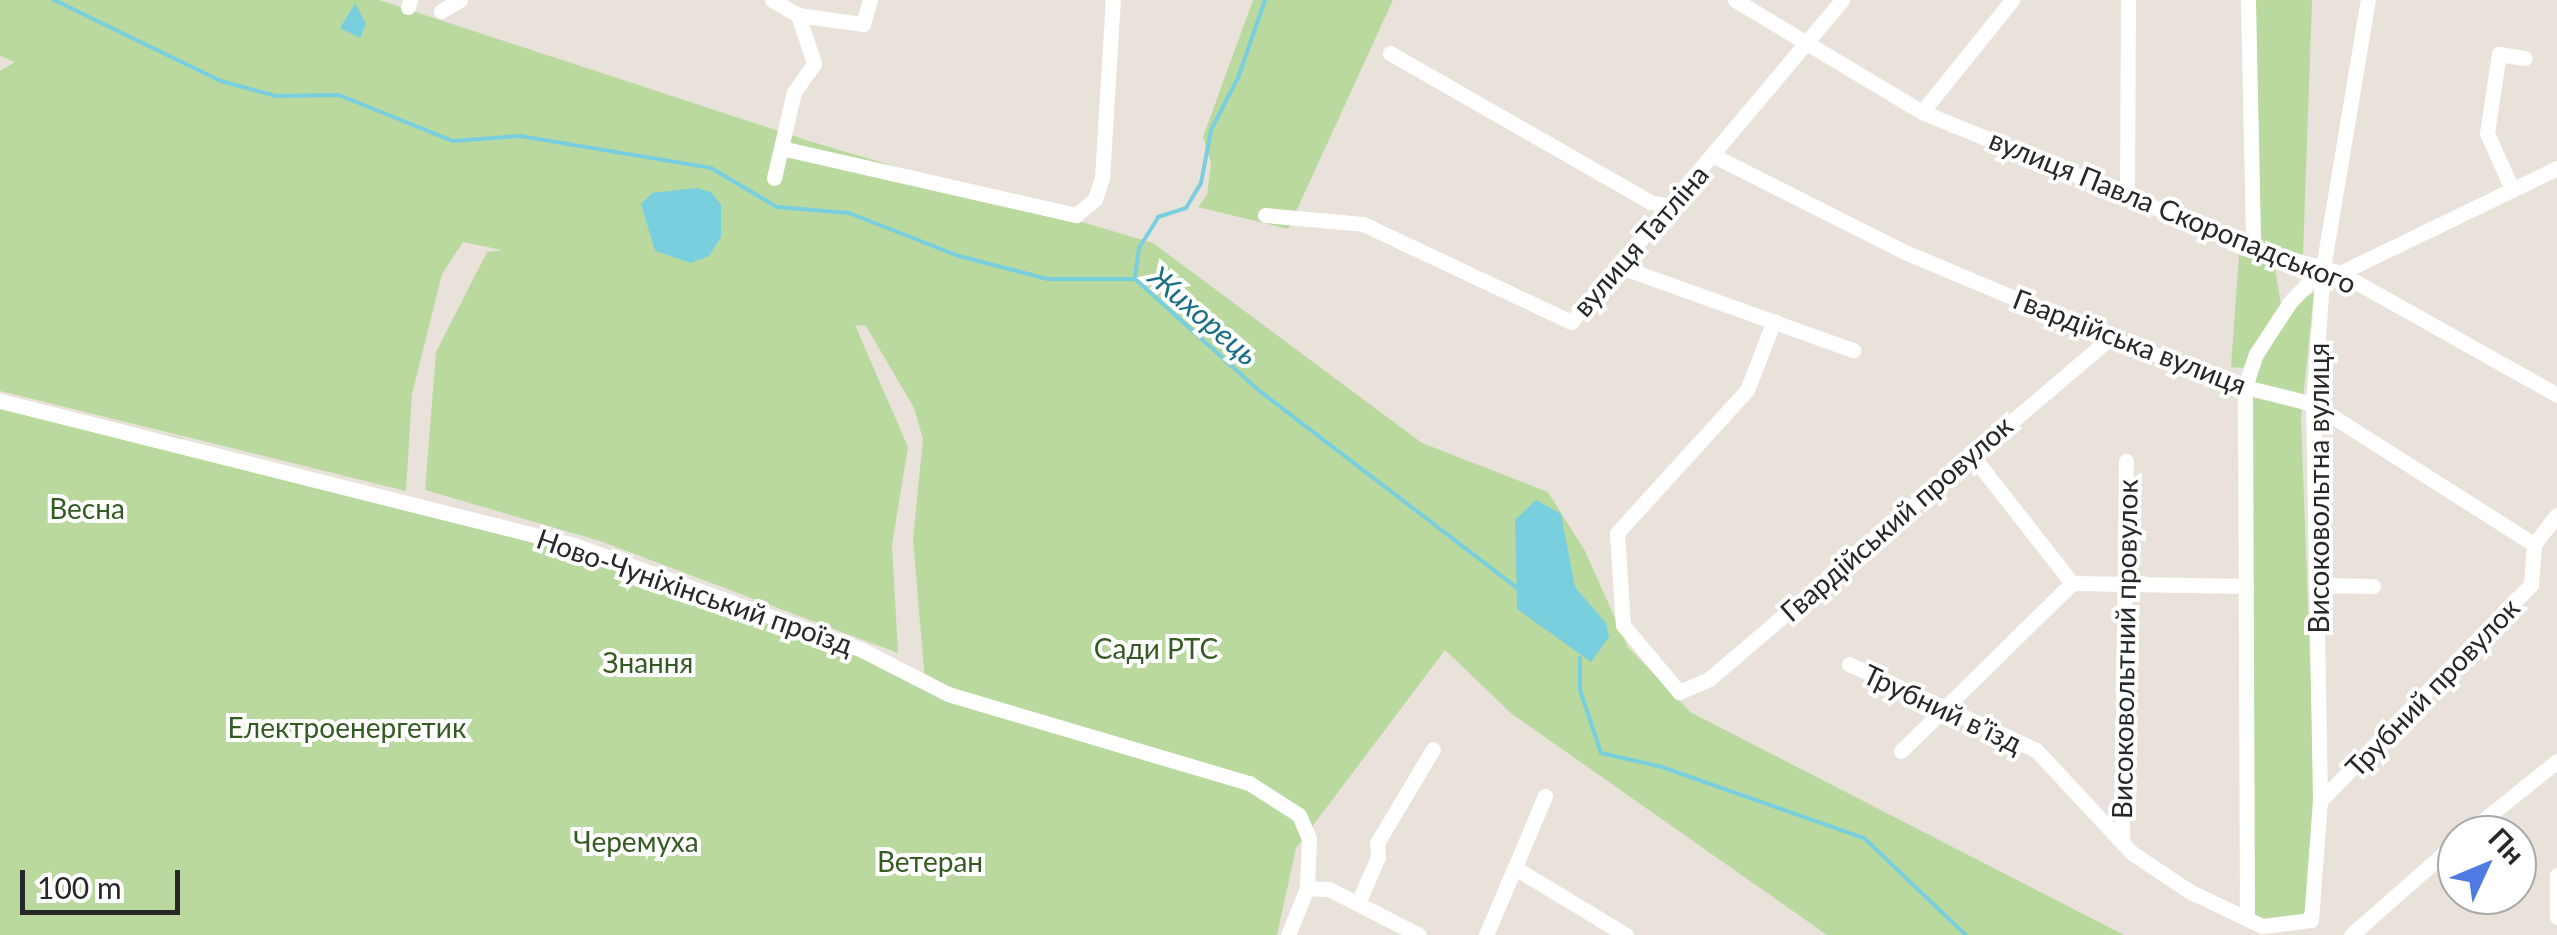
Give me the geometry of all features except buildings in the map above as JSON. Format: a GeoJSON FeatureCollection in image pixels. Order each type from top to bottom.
{"type":"FeatureCollection","features":[{"type":"Feature","properties":{"kind":"street"},"geometry":{"type":"LineString","coordinates":[[441,10],[460,0]]}},
{"type":"Feature","properties":{"kind":"street"},"geometry":{"type":"LineString","coordinates":[[772,0],[798,16],[864,24],[870,0]]}},
{"type":"Feature","properties":{"kind":"street"},"geometry":{"type":"LineString","coordinates":[[780,148],[1076,215],[1095,199],[1102,178],[1113,0]]}},
{"type":"Feature","properties":{"kind":"street","name":"вулиця Павла Скоропадського"},"geometry":{"type":"LineString","coordinates":[[1735,0],[1922,112],[2126,191],[2253,248],[2340,273],[2557,395]]}},
{"type":"Feature","properties":{"kind":"street","name":"вулиця Татліна"},"geometry":{"type":"LineString","coordinates":[[1265,215],[1362,224],[1571,322],[1842,0]]}},
{"type":"Feature","properties":{"kind":"street"},"geometry":{"type":"LineString","coordinates":[[1922,112],[2012,0]]}},
{"type":"Feature","properties":{"kind":"street"},"geometry":{"type":"LineString","coordinates":[[2126,191],[2128,0]]}},
{"type":"Feature","properties":{"kind":"street"},"geometry":{"type":"LineString","coordinates":[[2248,0],[2253,248]]}},
{"type":"Feature","properties":{"kind":"street","name":"Високовольтна вулиця"},"geometry":{"type":"LineString","coordinates":[[2314,927],[2320,801],[2313,404],[2323,268],[2368,0]]}},
{"type":"Feature","properties":{"kind":"street"},"geometry":{"type":"LineString","coordinates":[[774,178],[794,92],[814,63],[798,16]]}},
{"type":"Feature","properties":{"kind":"street"},"geometry":{"type":"LineString","coordinates":[[1390,52],[1650,202],[1670,206]]}},
{"type":"Feature","properties":{"kind":"street"},"geometry":{"type":"LineString","coordinates":[[2512,189],[2487,133],[2499,54],[2524,58]]}},
{"type":"Feature","properties":{"kind":"street","name":"Гвардійська вулиця"},"geometry":{"type":"LineString","coordinates":[[1714,156],[1905,252],[2110,338],[2245,388],[2313,404],[2534,544]]}},
{"type":"Feature","properties":{"kind":"street"},"geometry":{"type":"LineString","coordinates":[[2340,273],[2557,168]]}},
{"type":"Feature","properties":{"kind":"street"},"geometry":{"type":"LineString","coordinates":[[1618,266],[1853,350]]}},
{"type":"Feature","properties":{"kind":"street"},"geometry":{"type":"LineString","coordinates":[[2314,927],[2262,926],[2247,917],[2245,388],[2263,343],[2323,268]]}},
{"type":"Feature","properties":{"kind":"street","name":"Гвардійський провулок"},"geometry":{"type":"LineString","coordinates":[[1774,321],[1747,390],[1617,532],[1622,625],[1679,692],[1710,679],[1970,453],[2110,338]]}},
{"type":"Feature","properties":{"kind":"street","name":"Ново-Чуніхінський проїзд"},"geometry":{"type":"LineString","coordinates":[[0,401],[574,545],[862,650],[948,694],[1249,783],[1300,815],[1309,838],[1307,888]]}},
{"type":"Feature","properties":{"kind":"street"},"geometry":{"type":"LineString","coordinates":[[1970,453],[2072,584]]}},
{"type":"Feature","properties":{"kind":"street","name":"Високовольтний провулок"},"geometry":{"type":"LineString","coordinates":[[2122,837],[2126,461]]}},
{"type":"Feature","properties":{"kind":"street","name":"Трубний провулок"},"geometry":{"type":"LineString","coordinates":[[2320,801],[2531,585],[2534,544],[2557,515]]}},
{"type":"Feature","properties":{"kind":"street"},"geometry":{"type":"LineString","coordinates":[[1902,752],[2072,584],[2246,586]]}},
{"type":"Feature","properties":{"kind":"street"},"geometry":{"type":"LineString","coordinates":[[2316,585],[2374,586]]}},
{"type":"Feature","properties":{"kind":"street","name":"Трубний в’їзд"},"geometry":{"type":"LineString","coordinates":[[1849,664],[2036,750],[2146,864],[2247,917]]}},
{"type":"Feature","properties":{"kind":"street"},"geometry":{"type":"LineString","coordinates":[[1358,903],[1378,857],[1377,843],[1434,749]]}},
{"type":"Feature","properties":{"kind":"street"},"geometry":{"type":"LineString","coordinates":[[2489,815],[2557,762]]}},
{"type":"Feature","properties":{"kind":"street"},"geometry":{"type":"LineString","coordinates":[[1486,935],[1545,796]]}},
{"type":"Feature","properties":{"kind":"street"},"geometry":{"type":"LineString","coordinates":[[2351,935],[2437,860]]}},
{"type":"Feature","properties":{"kind":"street"},"geometry":{"type":"LineString","coordinates":[[1515,868],[1626,935]]}},
{"type":"Feature","properties":{"kind":"street"},"geometry":{"type":"LineString","coordinates":[[2557,875],[2557,916]]}},
{"type":"Feature","properties":{"kind":"street"},"geometry":{"type":"LineString","coordinates":[[1288,935],[1307,888],[1329,889],[1420,935]]}},
{"type":"Feature","properties":{"kind":"green space"},"geometry":{"type":"Polygon","coordinates":[[[0,0],[379,0],[809,141],[1153,243],[1422,443],[1548,492],[1585,551],[1628,647],[1690,712],[2124,935],[1827,935],[1512,714],[1445,650],[1296,848],[1277,935],[0,935],[0,401],[182,438],[181,447],[572,545],[572,559],[574,545],[925,681],[913,539],[923,439],[914,408],[866,326],[855,325],[908,447],[892,545],[898,653],[600,541],[425,490],[436,352],[487,252],[502,250],[463,242],[442,274],[412,394],[406,491],[0,391],[0,71],[15,62],[0,56],[0,0]]]}},
{"type":"Feature","properties":{"kind":"green space"},"geometry":{"type":"Polygon","coordinates":[[[1253,0],[1393,0],[1288,229],[1198,207],[1207,195],[1211,163],[1203,137],[1253,0]]]}},
{"type":"Feature","properties":{"kind":"green space"},"geometry":{"type":"Polygon","coordinates":[[[2253,0],[2312,0],[2303,255],[2263,245],[2256,236],[2253,0]]]}},
{"type":"Feature","properties":{"kind":"green space"},"geometry":{"type":"Polygon","coordinates":[[[2239,255],[2274,262],[2281,305],[2243,368],[2231,367],[2239,255]]]}},
{"type":"Feature","properties":{"kind":"green space"},"geometry":{"type":"Polygon","coordinates":[[[2314,293],[2301,418],[2315,794],[2309,907],[2298,920],[2271,922],[2251,914],[2248,385],[2296,302],[2314,293]]]}},
{"type":"Feature","properties":{"kind":"water"},"geometry":{"type":"Polygon","coordinates":[[[355,3],[366,24],[360,38],[340,28],[355,3]]]}},
{"type":"Feature","properties":{"kind":"water"},"geometry":{"type":"Polygon","coordinates":[[[696,188],[711,192],[721,205],[721,237],[709,256],[691,263],[655,251],[641,204],[652,193],[696,188]]]}},
{"type":"Feature","properties":{"kind":"water"},"geometry":{"type":"Polygon","coordinates":[[[1536,500],[1561,514],[1575,587],[1606,623],[1609,637],[1591,662],[1517,609],[1515,520],[1536,500]]]}},
{"type":"Feature","properties":{"kind":"waterway","name":"Жихорець"},"geometry":{"type":"LineString","coordinates":[[54,0],[221,81],[276,96],[339,95],[453,141],[520,136],[711,168],[777,207],[849,213],[959,256],[1047,279],[1135,279],[1257,389],[1521,591]]}},
{"type":"Feature","properties":{"kind":"waterway"},"geometry":{"type":"LineString","coordinates":[[1135,277],[1139,248],[1158,217],[1186,208],[1201,183],[1211,130],[1238,78],[1265,0]]}},
{"type":"Feature","properties":{"kind":"waterway","name":"Жихорець"},"geometry":{"type":"LineString","coordinates":[[1580,658],[1580,690],[1601,753],[1662,767],[1864,838],[1966,935]]}},
{"type":"Feature","properties":{"kind":"park label","name":"Весна"},"geometry":{"type":"Point","coordinates":[87,508]}},
{"type":"Feature","properties":{"kind":"park label","name":"Сади РТС"},"geometry":{"type":"Point","coordinates":[1156,648]}},
{"type":"Feature","properties":{"kind":"park label","name":"Знання"},"geometry":{"type":"Point","coordinates":[648,662]}},
{"type":"Feature","properties":{"kind":"park label","name":"Електроенергетик"},"geometry":{"type":"Point","coordinates":[347,727]}},
{"type":"Feature","properties":{"kind":"park label","name":"Черемуха"},"geometry":{"type":"Point","coordinates":[636,841]}},
{"type":"Feature","properties":{"kind":"park label","name":"Ветеран"},"geometry":{"type":"Point","coordinates":[930,861]}}]}
